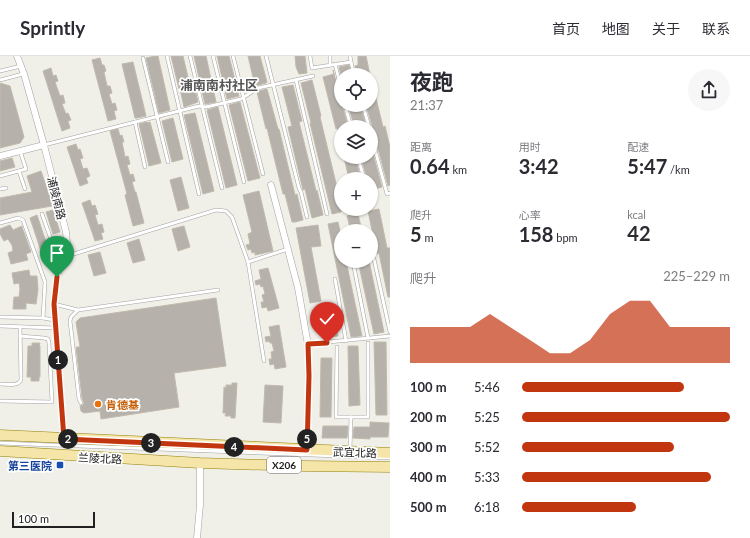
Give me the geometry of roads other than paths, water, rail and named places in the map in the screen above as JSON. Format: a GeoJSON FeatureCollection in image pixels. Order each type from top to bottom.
{"type":"FeatureCollection","features":[{"type":"Feature","properties":{"kind":"main road","name":"兰陵北路"},"geometry":{"type":"LineString","coordinates":[[0,436],[199,445]]}},
{"type":"Feature","properties":{"kind":"main road","name":"武宜北路"},"geometry":{"type":"LineString","coordinates":[[199,445],[368,453]]}},
{"type":"Feature","properties":{"kind":"main road","name":"兰陵北路"},"geometry":{"type":"LineString","coordinates":[[0,449],[200,463]]}},
{"type":"Feature","properties":{"kind":"main road"},"geometry":{"type":"LineString","coordinates":[[368,453],[390,452]]}},
{"type":"Feature","properties":{"kind":"main road"},"geometry":{"type":"LineString","coordinates":[[368,453],[390,458]]}},
{"type":"Feature","properties":{"kind":"main road","name":"武宜北路"},"geometry":{"type":"LineString","coordinates":[[200,463],[303,466],[390,466]]}},
{"type":"Feature","properties":{"kind":"main road"},"geometry":{"type":"LineString","coordinates":[[369,466],[390,470]]}},
{"type":"Feature","properties":{"kind":"street","name":"浦陵南路"},"geometry":{"type":"LineString","coordinates":[[17,56],[24,74],[44,145],[66,232],[67,243],[64,258],[59,268],[57,277],[54,304],[64,439]]}},
{"type":"Feature","properties":{"kind":"street"},"geometry":{"type":"LineString","coordinates":[[0,156],[44,145]]}},
{"type":"Feature","properties":{"kind":"street"},"geometry":{"type":"LineString","coordinates":[[271,185],[298,288],[308,344],[309,376],[307,450]]}},
{"type":"Feature","properties":{"kind":"street"},"geometry":{"type":"LineString","coordinates":[[197,538],[200,505],[200,463]]}},
{"type":"Feature","properties":{"kind":"lane"},"geometry":{"type":"LineString","coordinates":[[167,56],[199,194]]}},
{"type":"Feature","properties":{"kind":"lane"},"geometry":{"type":"LineString","coordinates":[[190,56],[222,188]]}},
{"type":"Feature","properties":{"kind":"lane"},"geometry":{"type":"LineString","coordinates":[[213,56],[244,182]]}},
{"type":"Feature","properties":{"kind":"lane"},"geometry":{"type":"LineString","coordinates":[[233,56],[263,174]]}},
{"type":"Feature","properties":{"kind":"lane"},"geometry":{"type":"LineString","coordinates":[[266,56],[307,217]]}},
{"type":"Feature","properties":{"kind":"lane"},"geometry":{"type":"LineString","coordinates":[[310,56],[312,68],[351,62]]}},
{"type":"Feature","properties":{"kind":"lane"},"geometry":{"type":"LineString","coordinates":[[330,56],[330,65]]}},
{"type":"Feature","properties":{"kind":"lane"},"geometry":{"type":"LineString","coordinates":[[350,56],[352,68]]}},
{"type":"Feature","properties":{"kind":"lane"},"geometry":{"type":"LineString","coordinates":[[143,58],[168,162]]}},
{"type":"Feature","properties":{"kind":"lane"},"geometry":{"type":"LineString","coordinates":[[335,64],[336,68]]}},
{"type":"Feature","properties":{"kind":"lane"},"geometry":{"type":"LineString","coordinates":[[0,71],[21,66]]}},
{"type":"Feature","properties":{"kind":"lane"},"geometry":{"type":"LineString","coordinates":[[0,80],[24,74]]}},
{"type":"Feature","properties":{"kind":"lane"},"geometry":{"type":"LineString","coordinates":[[44,145],[199,106],[206,107],[241,99],[258,88],[313,76]]}},
{"type":"Feature","properties":{"kind":"lane"},"geometry":{"type":"LineString","coordinates":[[296,80],[327,214]]}},
{"type":"Feature","properties":{"kind":"lane"},"geometry":{"type":"LineString","coordinates":[[135,122],[145,167]]}},
{"type":"Feature","properties":{"kind":"lane"},"geometry":{"type":"LineString","coordinates":[[0,176],[26,169],[20,151]]}},
{"type":"Feature","properties":{"kind":"lane"},"geometry":{"type":"LineString","coordinates":[[378,161],[387,194],[390,194]]}},
{"type":"Feature","properties":{"kind":"lane"},"geometry":{"type":"LineString","coordinates":[[19,171],[25,189]]}},
{"type":"Feature","properties":{"kind":"lane"},"geometry":{"type":"LineString","coordinates":[[0,190],[6,188]]}},
{"type":"Feature","properties":{"kind":"lane"},"geometry":{"type":"LineString","coordinates":[[64,258],[216,210],[226,211],[232,217],[248,262],[264,362]]}},
{"type":"Feature","properties":{"kind":"lane"},"geometry":{"type":"LineString","coordinates":[[42,214],[52,242],[67,243]]}},
{"type":"Feature","properties":{"kind":"lane"},"geometry":{"type":"LineString","coordinates":[[0,223],[18,218],[23,220],[45,282],[43,318]]}},
{"type":"Feature","properties":{"kind":"lane"},"geometry":{"type":"LineString","coordinates":[[248,262],[288,250]]}},
{"type":"Feature","properties":{"kind":"lane"},"geometry":{"type":"LineString","coordinates":[[354,268],[368,338]]}},
{"type":"Feature","properties":{"kind":"lane"},"geometry":{"type":"LineString","coordinates":[[376,268],[390,332]]}},
{"type":"Feature","properties":{"kind":"lane"},"geometry":{"type":"LineString","coordinates":[[335,279],[346,341]]}},
{"type":"Feature","properties":{"kind":"lane"},"geometry":{"type":"LineString","coordinates":[[54,304],[78,310],[218,290]]}},
{"type":"Feature","properties":{"kind":"lane"},"geometry":{"type":"LineString","coordinates":[[78,310],[71,317],[70,321],[79,399],[81,403]]}},
{"type":"Feature","properties":{"kind":"lane"},"geometry":{"type":"LineString","coordinates":[[321,314],[327,343]]}},
{"type":"Feature","properties":{"kind":"lane"},"geometry":{"type":"LineString","coordinates":[[0,317],[43,318],[54,320]]}},
{"type":"Feature","properties":{"kind":"lane"},"geometry":{"type":"LineString","coordinates":[[0,326],[55,328]]}},
{"type":"Feature","properties":{"kind":"lane"},"geometry":{"type":"LineString","coordinates":[[0,384],[17,384],[21,380],[20,327]]}},
{"type":"Feature","properties":{"kind":"lane"},"geometry":{"type":"LineString","coordinates":[[0,401],[52,402],[48,339],[20,336]]}},
{"type":"Feature","properties":{"kind":"lane"},"geometry":{"type":"LineString","coordinates":[[308,344],[390,336]]}},
{"type":"Feature","properties":{"kind":"lane"},"geometry":{"type":"LineString","coordinates":[[337,347],[336,417],[368,418],[368,343]]}},
{"type":"Feature","properties":{"kind":"lane"},"geometry":{"type":"LineString","coordinates":[[350,452],[351,417]]}},
{"type":"Feature","properties":{"kind":"lane"},"geometry":{"type":"LineString","coordinates":[[0,443],[390,458]]}},
{"type":"Feature","properties":{"kind":"place","name":"肯德基"},"geometry":{"type":"Point","coordinates":[98,404]}},
{"type":"Feature","properties":{"kind":"place","name":"第三医院"},"geometry":{"type":"Point","coordinates":[60,465]}},
{"type":"Feature","properties":{"kind":"district","name":"浦南南村社区"},"geometry":{"type":"Point","coordinates":[219,85]}}]}
